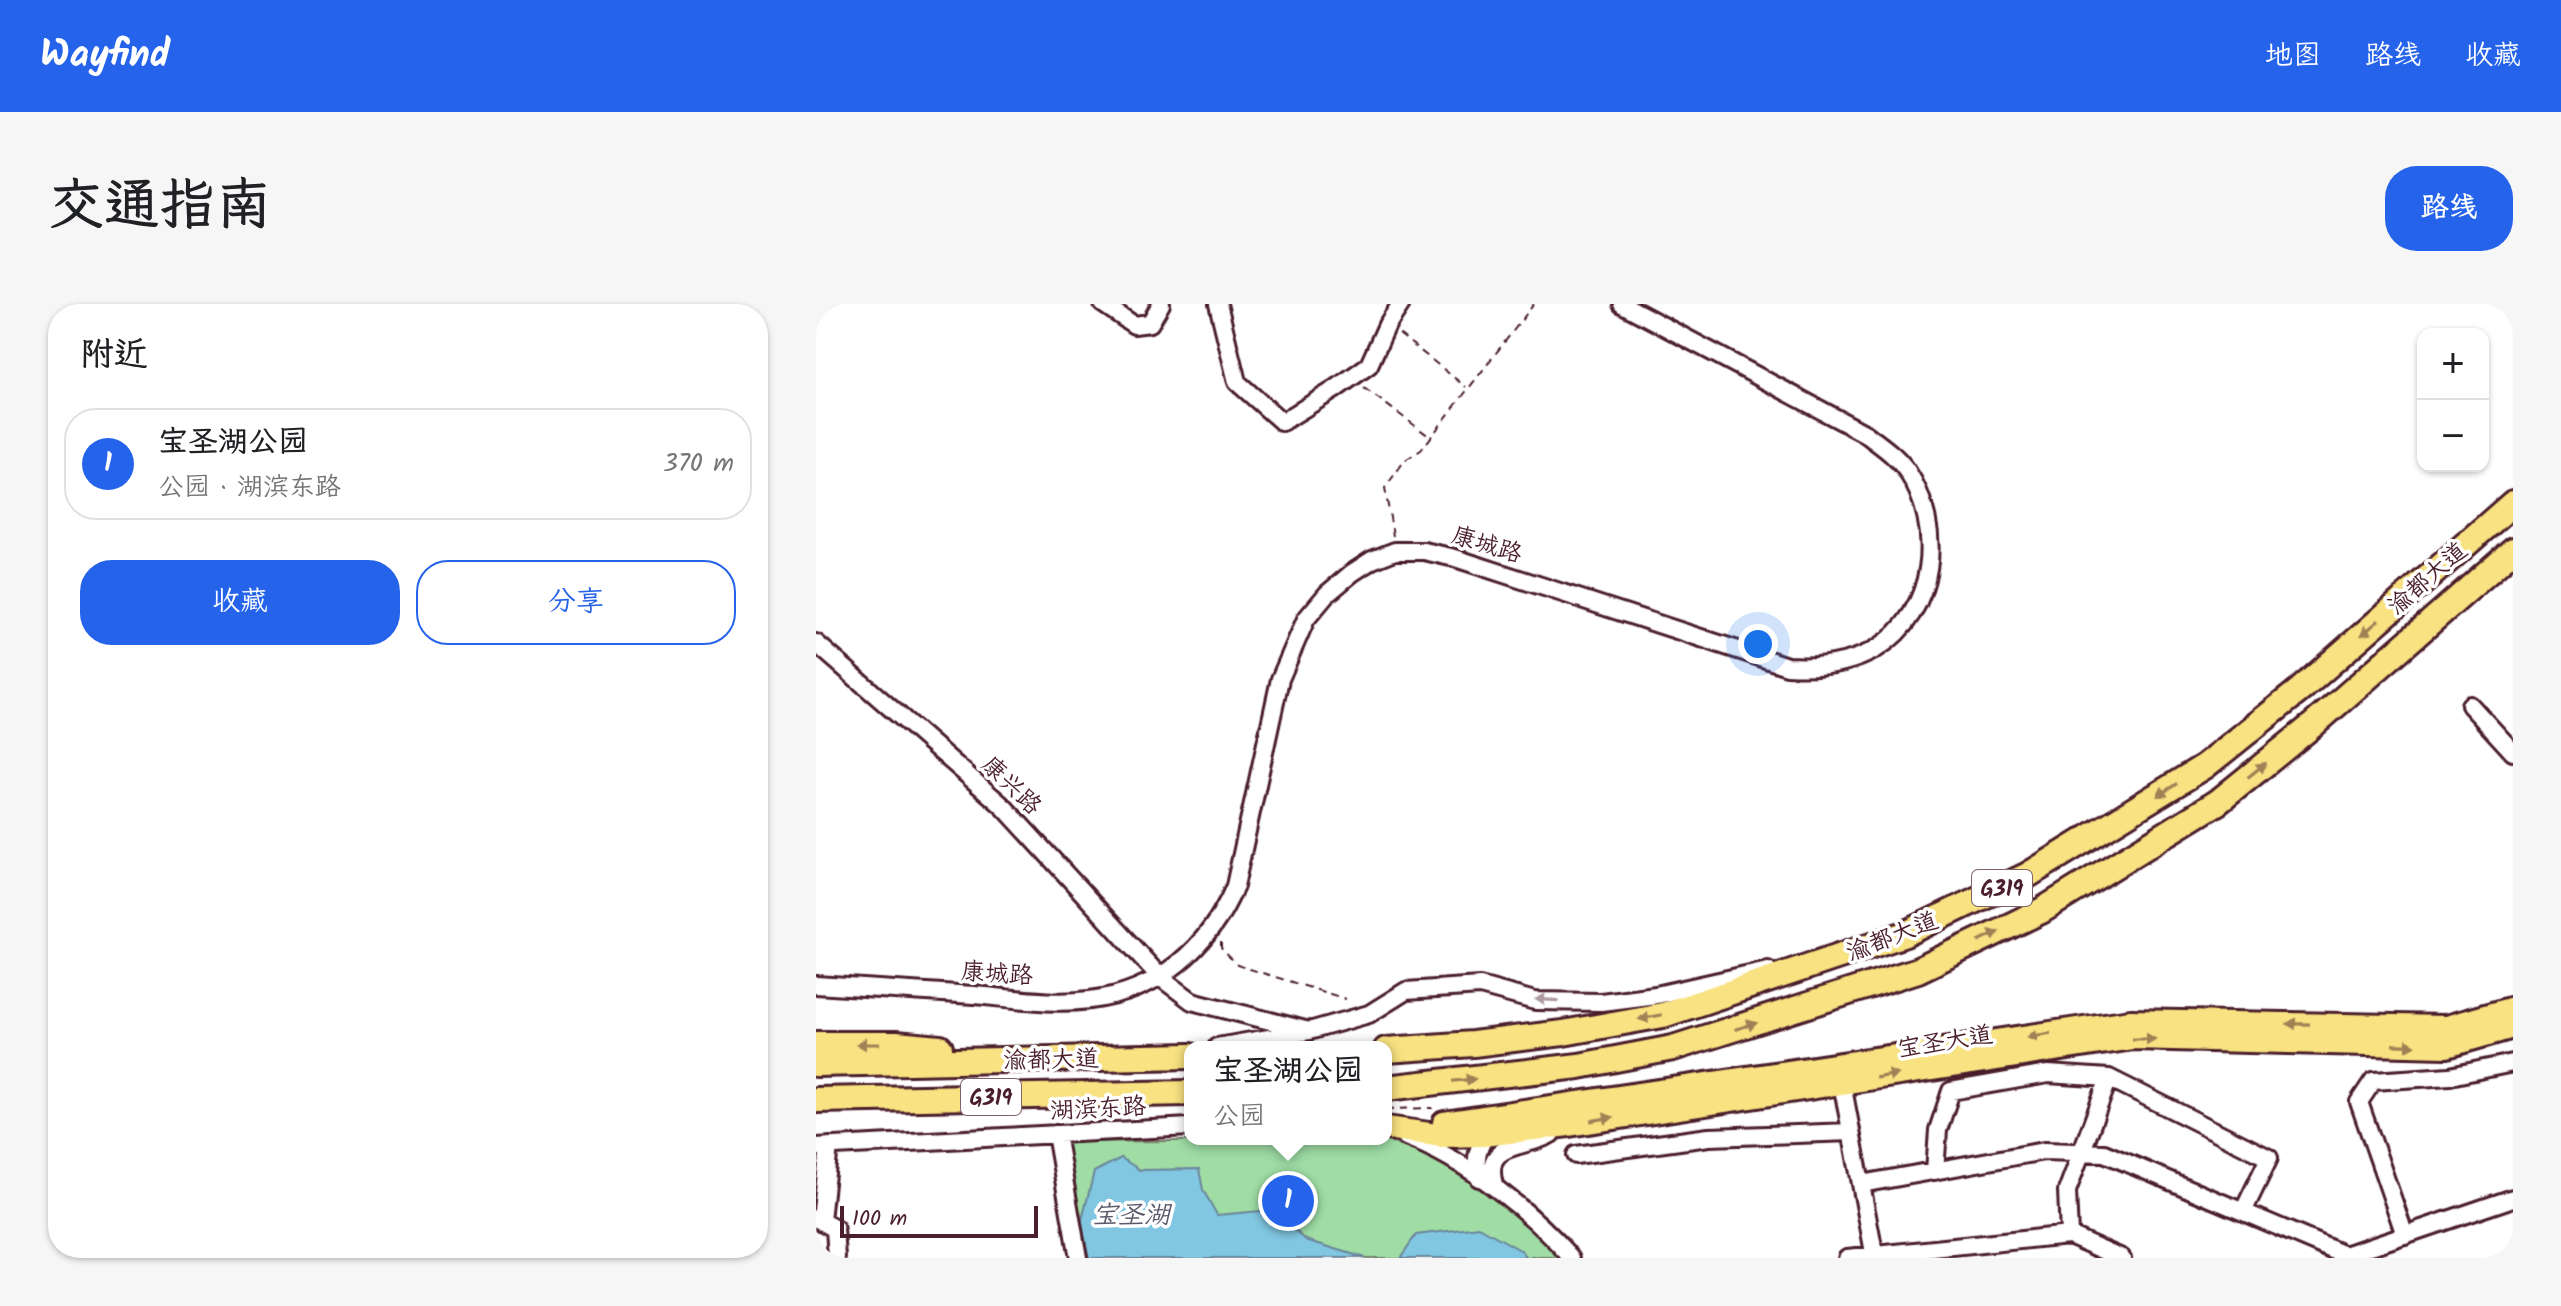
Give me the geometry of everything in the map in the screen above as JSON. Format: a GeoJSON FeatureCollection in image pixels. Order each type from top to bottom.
{"type":"FeatureCollection","features":[{"type":"Feature","properties":{"kind":"highway","name":"渝都大道"},"geometry":{"type":"LineString","coordinates":[[1392,1050],[1563,1033],[1663,1015],[1905,934],[2028,875],[2205,766],[2300,690],[2513,503]]}},
{"type":"Feature","properties":{"kind":"highway","name":"渝都大道"},"geometry":{"type":"LineString","coordinates":[[1392,1087],[1579,1066],[1673,1048],[1796,1011],[1932,963],[2041,911],[2218,802],[2313,725],[2513,550]]}},
{"type":"Feature","properties":{"kind":"highway"},"geometry":{"type":"LineString","coordinates":[[816,1044],[896,1044],[1058,1059]]}},
{"type":"Feature","properties":{"kind":"highway","name":"渝都大道"},"geometry":{"type":"LineString","coordinates":[[816,1064],[1184,1054]]}},
{"type":"Feature","properties":{"kind":"highway","name":"渝都大道"},"geometry":{"type":"LineString","coordinates":[[816,1100],[1178,1093]]}},
{"type":"Feature","properties":{"kind":"highway"},"geometry":{"type":"LineString","coordinates":[[816,1116],[952,1113],[1178,1093]]}},
{"type":"Feature","properties":{"kind":"main road","name":"宝圣大道"},"geometry":{"type":"LineString","coordinates":[[1392,1119],[1442,1123],[1512,1114],[2131,1021],[2446,1027],[2513,1008]]}},
{"type":"Feature","properties":{"kind":"main road","name":"宝圣大道"},"geometry":{"type":"LineString","coordinates":[[1392,1130],[1444,1136],[1569,1125],[2133,1038],[2447,1046],[2513,1027]]}},
{"type":"Feature","properties":{"kind":"street"},"geometry":{"type":"LineString","coordinates":[[1103,304],[1134,325],[1150,323],[1161,304]]}},
{"type":"Feature","properties":{"kind":"street"},"geometry":{"type":"LineString","coordinates":[[1218,304],[1237,382],[1282,422],[1369,365],[1387,325],[1401,304]]}},
{"type":"Feature","properties":{"kind":"street","name":"康城路"},"geometry":{"type":"LineString","coordinates":[[816,985],[1087,1000],[1126,994],[1160,977],[1186,959],[1224,913],[1244,854],[1280,679],[1306,619],[1327,594],[1352,573],[1372,560],[1395,551],[1424,551],[1455,558],[1787,666],[1810,667],[1856,659],[1894,636],[1920,598],[1930,559],[1926,516],[1918,491],[1905,468],[1866,434],[1622,304]]}},
{"type":"Feature","properties":{"kind":"street","name":"康兴路"},"geometry":{"type":"LineString","coordinates":[[816,643],[1004,807],[1160,977],[1192,1001],[1309,1031]]}},
{"type":"Feature","properties":{"kind":"street"},"geometry":{"type":"LineString","coordinates":[[2470,705],[2513,752]]}},
{"type":"Feature","properties":{"kind":"street"},"geometry":{"type":"LineString","coordinates":[[1252,1041],[1309,1031],[1369,1014],[1406,991],[1480,986],[1535,1001],[1601,1002],[1656,995],[1763,970],[1817,964]]}},
{"type":"Feature","properties":{"kind":"street"},"geometry":{"type":"LineString","coordinates":[[2405,1235],[2359,1102],[2373,1081],[2450,1076],[2513,1063]]}},
{"type":"Feature","properties":{"kind":"street"},"geometry":{"type":"LineString","coordinates":[[1935,1171],[1938,1130],[1951,1091],[2048,1074],[2109,1078],[2269,1158],[2243,1212]]}},
{"type":"Feature","properties":{"kind":"street"},"geometry":{"type":"LineString","coordinates":[[2069,1235],[2067,1191],[2109,1078]]}},
{"type":"Feature","properties":{"kind":"street"},"geometry":{"type":"LineString","coordinates":[[1842,1083],[1875,1256]]}},
{"type":"Feature","properties":{"kind":"street"},"geometry":{"type":"LineString","coordinates":[[1479,1178],[1475,1165],[1479,1146],[1491,1127],[1512,1114]]}},
{"type":"Feature","properties":{"kind":"street"},"geometry":{"type":"LineString","coordinates":[[1495,1188],[1490,1172],[1496,1156],[1516,1144],[1545,1138],[1569,1125]]}},
{"type":"Feature","properties":{"kind":"street","name":"湖滨东路"},"geometry":{"type":"LineString","coordinates":[[823,1146],[1184,1127]]}},
{"type":"Feature","properties":{"kind":"street"},"geometry":{"type":"LineString","coordinates":[[1392,1131],[1422,1143],[1495,1188],[1552,1236],[1572,1258]]}},
{"type":"Feature","properties":{"kind":"street"},"geometry":{"type":"LineString","coordinates":[[1576,1155],[1709,1137],[1851,1132]]}},
{"type":"Feature","properties":{"kind":"street"},"geometry":{"type":"LineString","coordinates":[[1056,1134],[1078,1258]]}},
{"type":"Feature","properties":{"kind":"street"},"geometry":{"type":"LineString","coordinates":[[823,1146],[818,1219],[835,1229],[837,1258]]}},
{"type":"Feature","properties":{"kind":"street"},"geometry":{"type":"LineString","coordinates":[[1861,1184],[2044,1151],[2104,1153],[2345,1257],[2513,1198]]}},
{"type":"Feature","properties":{"kind":"street"},"geometry":{"type":"LineString","coordinates":[[1847,1258],[2069,1235],[2122,1258]]}},
{"type":"Feature","properties":{"kind":"path"},"geometry":{"type":"LineString","coordinates":[[1395,551],[1385,488],[1405,460],[1421,450],[1534,304]]}},
{"type":"Feature","properties":{"kind":"path"},"geometry":{"type":"LineString","coordinates":[[1387,325],[1467,388]]}},
{"type":"Feature","properties":{"kind":"path"},"geometry":{"type":"LineString","coordinates":[[1351,378],[1430,437]]}},
{"type":"Feature","properties":{"kind":"path"},"geometry":{"type":"LineString","coordinates":[[1224,913],[1221,948],[1237,965],[1346,999]]}},
{"type":"Feature","properties":{"kind":"path"},"geometry":{"type":"LineString","coordinates":[[1392,1109],[1438,1108]]}},
{"type":"Feature","properties":{"kind":"green space"},"geometry":{"type":"Polygon","coordinates":[[[1184,1141],[1184,1145],[1392,1143],[1431,1157],[1525,1216],[1536,1208],[1581,1258],[1082,1258],[1062,1142],[1184,1141]]]}},
{"type":"Feature","properties":{"kind":"water","name":"宝圣湖"},"geometry":{"type":"Polygon","coordinates":[[[1121,1158],[1140,1170],[1199,1169],[1203,1190],[1217,1215],[1272,1210],[1306,1240],[1365,1258],[1089,1258],[1081,1224],[1094,1172],[1121,1158]]]}},
{"type":"Feature","properties":{"kind":"water"},"geometry":{"type":"Polygon","coordinates":[[[1479,1227],[1520,1250],[1527,1258],[1400,1258],[1416,1235],[1479,1227]]]}},
{"type":"Feature","properties":{"kind":"place","name":"宝圣湖公园"},"geometry":{"type":"Point","coordinates":[1288,1201]}}]}
